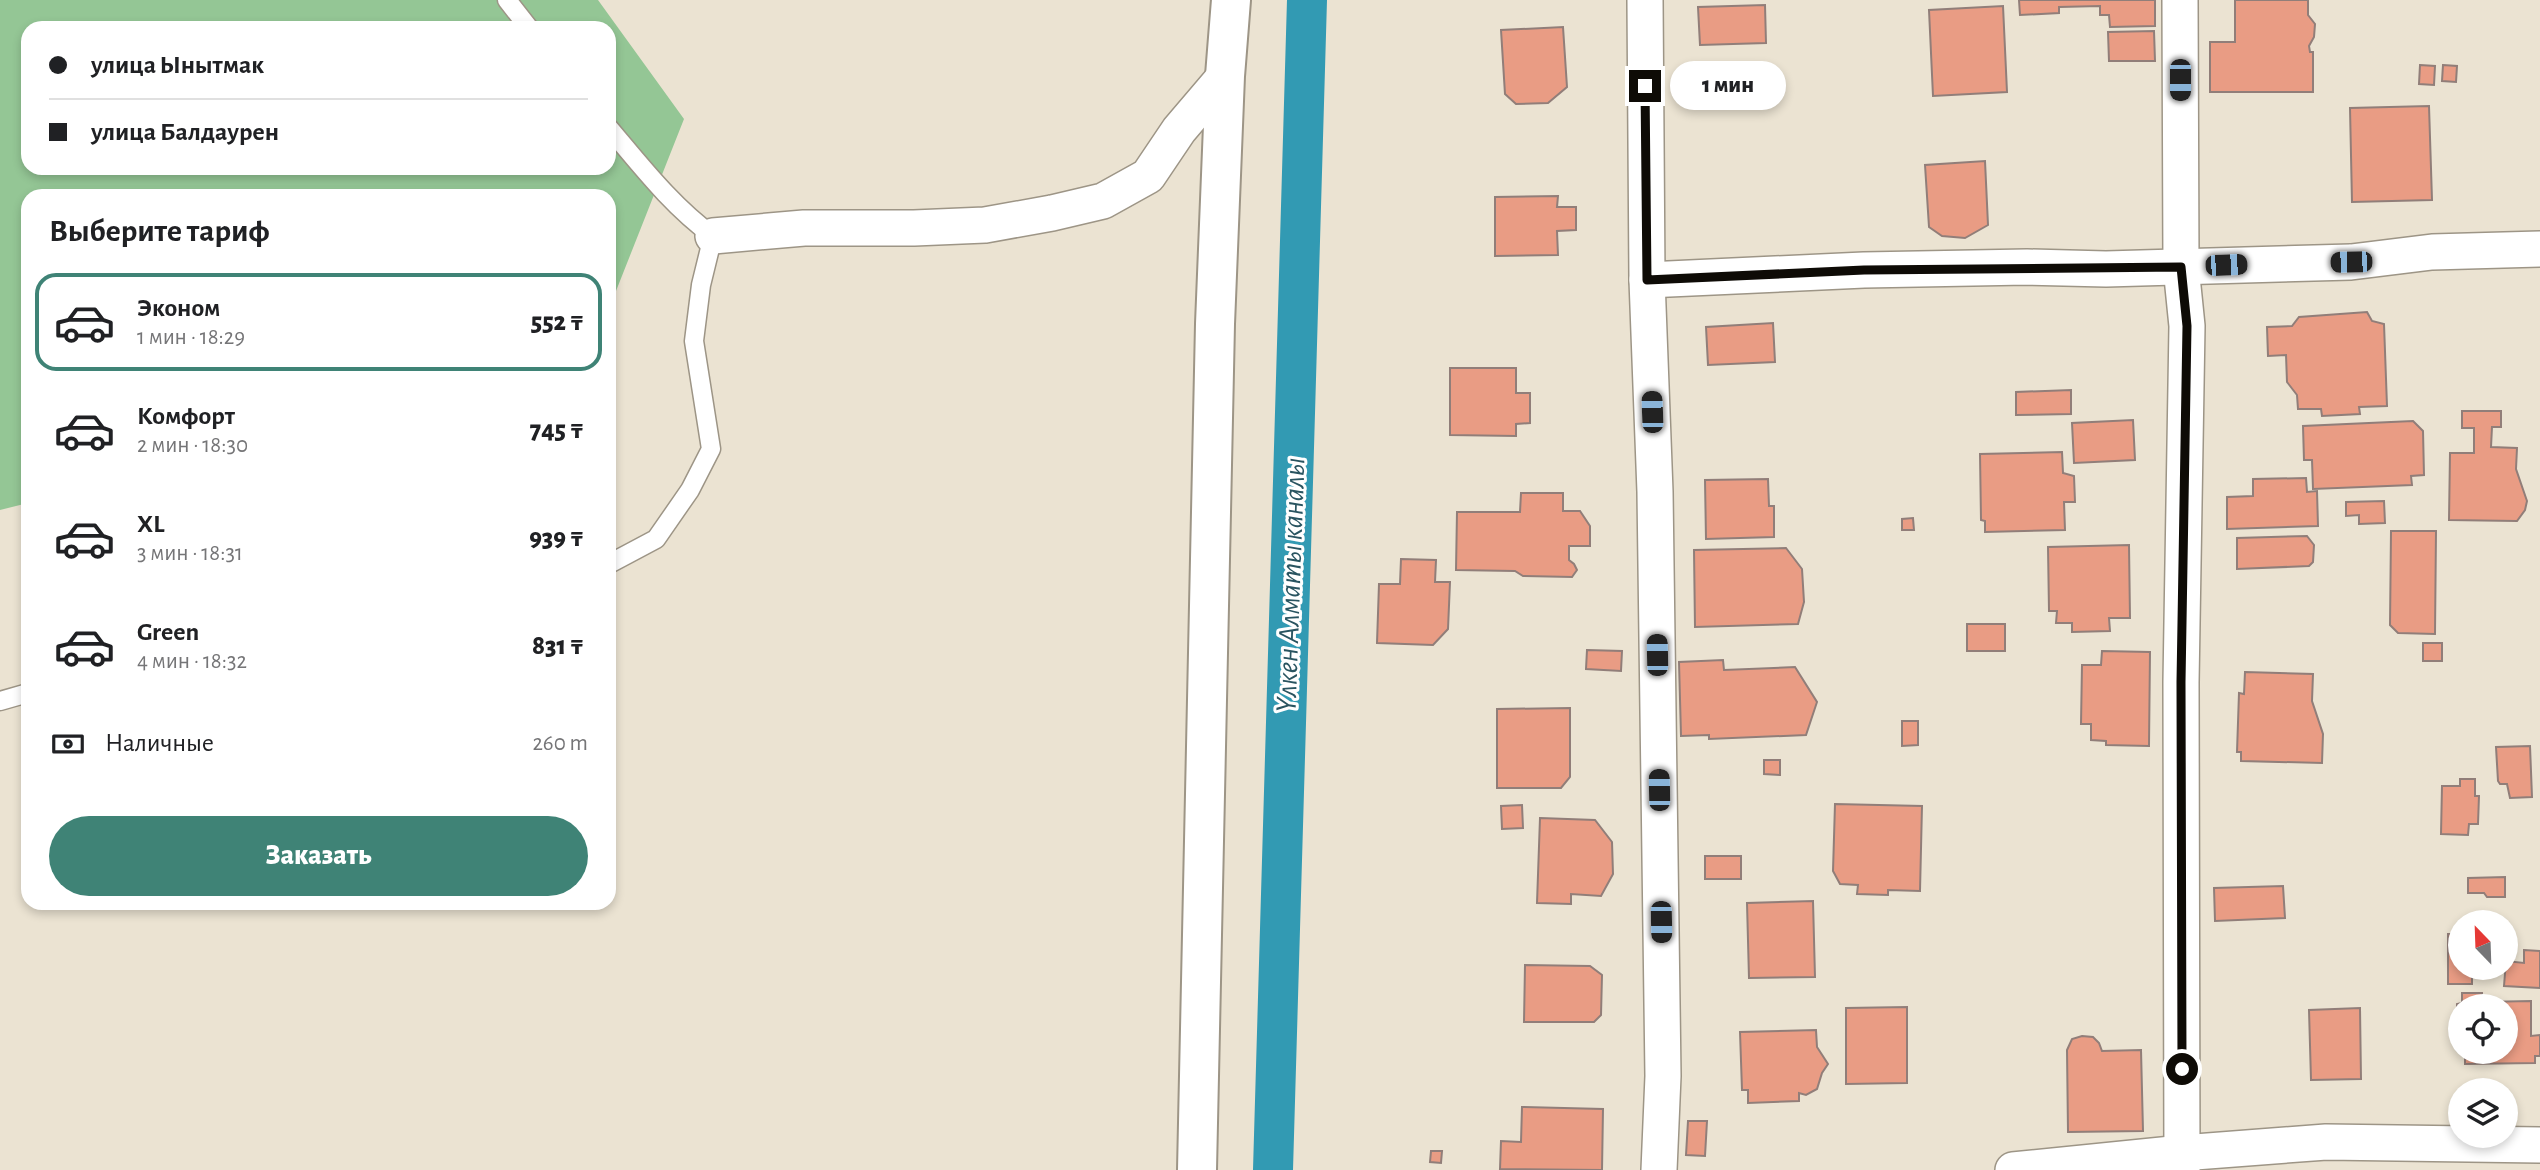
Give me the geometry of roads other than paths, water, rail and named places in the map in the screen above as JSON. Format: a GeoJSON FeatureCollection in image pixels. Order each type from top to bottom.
{"type":"FeatureCollection","features":[{"type":"Feature","properties":{"kind":"street"},"geometry":{"type":"LineString","coordinates":[[1197,1170],[1215,324],[1225,76],[1231,0]]}},
{"type":"Feature","properties":{"kind":"street"},"geometry":{"type":"LineString","coordinates":[[1646,0],[1647,280],[1655,492],[1662,981],[1663,1076],[1659,1170]]}},
{"type":"Feature","properties":{"kind":"street"},"geometry":{"type":"LineString","coordinates":[[2180,0],[2181,267],[2187,326],[2181,682],[2182,1161]]}},
{"type":"Feature","properties":{"kind":"street"},"geometry":{"type":"LineString","coordinates":[[713,236],[804,228],[985,225],[1103,201],[1148,176],[1180,130],[1225,76]]}},
{"type":"Feature","properties":{"kind":"street"},"geometry":{"type":"LineString","coordinates":[[1647,280],[1864,270],[2181,267],[2351,262],[2432,253],[2540,249]]}},
{"type":"Feature","properties":{"kind":"street"},"geometry":{"type":"LineString","coordinates":[[2013,1170],[2182,1161],[2326,1142],[2540,1145]]}},
{"type":"Feature","properties":{"kind":"lane"},"geometry":{"type":"LineString","coordinates":[[507,0],[524,21]]}},
{"type":"Feature","properties":{"kind":"lane"},"geometry":{"type":"LineString","coordinates":[[616,136],[667,197],[713,236],[701,285],[694,341],[711,449],[690,489],[656,539],[616,561]]}},
{"type":"Feature","properties":{"kind":"lane"},"geometry":{"type":"LineString","coordinates":[[0,701],[21,695]]}},
{"type":"Feature","properties":{"kind":"waterway","name":"Үлкен Алматы каналы"},"geometry":{"type":"LineString","coordinates":[[1273,1170],[1307,0]]}}]}
